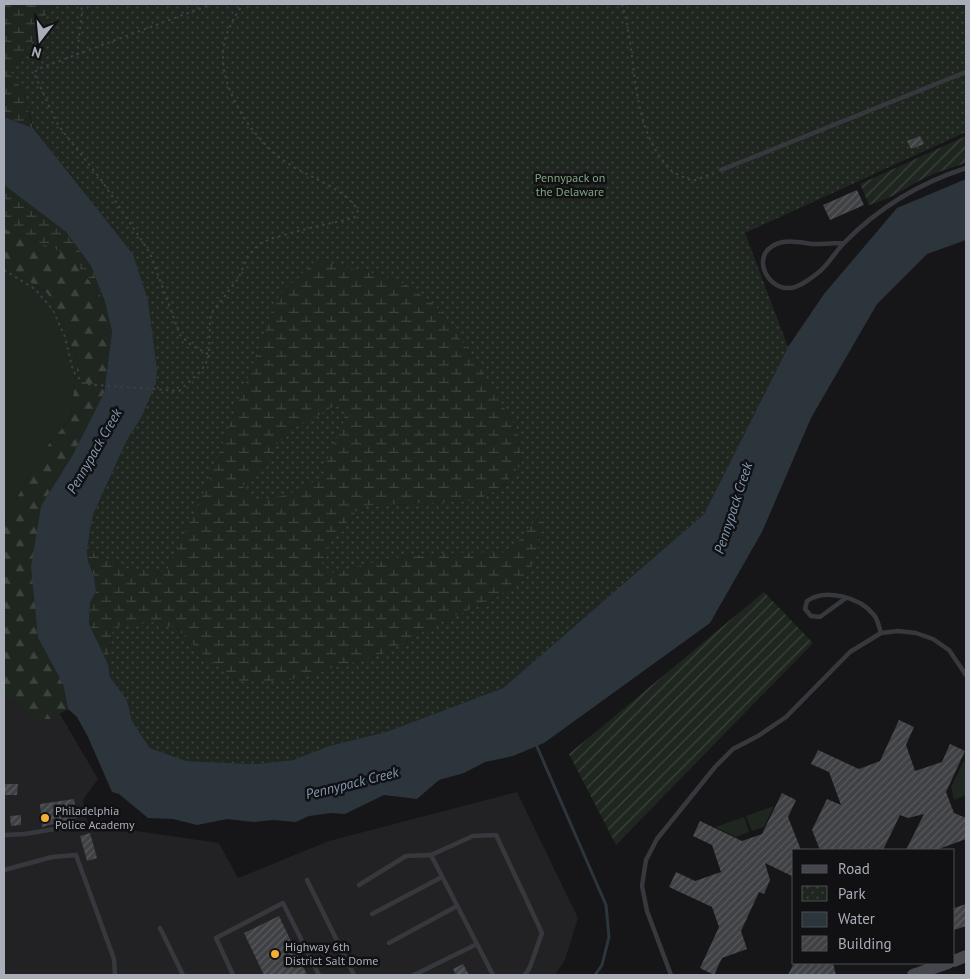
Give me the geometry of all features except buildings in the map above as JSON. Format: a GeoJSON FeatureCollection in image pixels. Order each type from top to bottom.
{"type":"FeatureCollection","features":[{"type":"Feature","properties":{"kind":"main road"},"geometry":{"type":"LineString","coordinates":[[913,975],[945,964]]}},
{"type":"Feature","properties":{"kind":"lane"},"geometry":{"type":"LineString","coordinates":[[721,170],[966,72]]}},
{"type":"Feature","properties":{"kind":"lane"},"geometry":{"type":"LineString","coordinates":[[844,243],[814,244],[785,242],[769,247],[764,254],[762,262],[764,270],[768,278],[780,286],[789,288],[799,285],[820,271],[844,243],[883,209],[914,189],[966,168]]}},
{"type":"Feature","properties":{"kind":"lane"},"geometry":{"type":"LineString","coordinates":[[846,598],[820,617],[811,616],[805,608],[806,601],[812,597],[834,594],[846,598],[865,607],[873,614],[881,633]]}},
{"type":"Feature","properties":{"kind":"lane"},"geometry":{"type":"LineString","coordinates":[[671,975],[647,911],[642,886],[646,860],[656,839],[715,767],[733,749],[758,736],[786,717],[850,652],[881,633],[898,631],[916,633],[933,640],[950,650],[966,675]]}},
{"type":"Feature","properties":{"kind":"lane"},"geometry":{"type":"LineString","coordinates":[[4,835],[24,834],[78,825]]}},
{"type":"Feature","properties":{"kind":"lane"},"geometry":{"type":"LineString","coordinates":[[359,885],[406,856],[431,855],[473,836],[496,835],[542,933],[530,967],[525,975]]}},
{"type":"Feature","properties":{"kind":"lane"},"geometry":{"type":"LineString","coordinates":[[4,870],[52,857],[76,855],[114,959],[115,975]]}},
{"type":"Feature","properties":{"kind":"lane"},"geometry":{"type":"LineString","coordinates":[[431,855],[493,975]]}},
{"type":"Feature","properties":{"kind":"lane"},"geometry":{"type":"LineString","coordinates":[[372,914],[442,877]]}},
{"type":"Feature","properties":{"kind":"lane"},"geometry":{"type":"LineString","coordinates":[[306,880],[354,975]]}},
{"type":"Feature","properties":{"kind":"lane"},"geometry":{"type":"LineString","coordinates":[[233,975],[216,938],[283,903],[319,975]]}},
{"type":"Feature","properties":{"kind":"lane"},"geometry":{"type":"LineString","coordinates":[[389,943],[457,906]]}},
{"type":"Feature","properties":{"kind":"lane"},"geometry":{"type":"LineString","coordinates":[[160,928],[183,975]]}},
{"type":"Feature","properties":{"kind":"lane"},"geometry":{"type":"LineString","coordinates":[[414,975],[477,944]]}},
{"type":"Feature","properties":{"kind":"path"},"geometry":{"type":"LineString","coordinates":[[78,55],[81,4]]}},
{"type":"Feature","properties":{"kind":"path"},"geometry":{"type":"LineString","coordinates":[[209,355],[191,345],[180,335],[150,253],[102,181],[58,124],[34,73],[38,69],[212,4]]}},
{"type":"Feature","properties":{"kind":"path"},"geometry":{"type":"LineString","coordinates":[[4,270],[35,289],[53,310],[65,338],[73,371],[84,384],[179,391],[201,371],[209,355],[209,323],[213,310],[238,278],[248,256],[260,244],[273,238],[354,218],[358,211],[355,206],[337,191],[290,165],[270,150],[243,117],[231,92],[223,55],[224,44],[231,24],[243,4]]}},
{"type":"Feature","properties":{"kind":"path"},"geometry":{"type":"LineString","coordinates":[[622,4],[644,127],[657,151],[673,172],[693,180],[721,170]]}},
{"type":"Feature","properties":{"kind":"shaded area"},"geometry":{"type":"Polygon","coordinates":[[[4,667],[47,692],[98,779],[83,800],[88,824],[219,843],[238,878],[329,841],[517,792],[578,918],[565,960],[555,975],[4,975],[4,667]]]}},
{"type":"Feature","properties":{"kind":"green space"},"geometry":{"type":"Polygon","coordinates":[[[4,4],[50,4],[41,29],[11,72],[23,91],[33,128],[4,117],[4,4]]]}},
{"type":"Feature","properties":{"kind":"green space","name":"Pennypack on the Delaware"},"geometry":{"type":"Polygon","coordinates":[[[50,4],[966,4],[966,132],[745,233],[788,347],[704,514],[503,688],[386,732],[329,746],[293,760],[255,764],[186,761],[150,748],[132,721],[127,700],[110,677],[108,664],[113,628],[128,624],[152,622],[176,628],[210,661],[239,681],[287,681],[383,654],[439,623],[494,599],[529,575],[541,537],[541,512],[510,552],[439,553],[391,558],[333,573],[322,564],[330,541],[361,506],[476,501],[502,487],[522,464],[518,431],[477,362],[436,306],[406,284],[377,274],[316,260],[279,295],[206,487],[166,572],[125,568],[87,549],[93,515],[126,442],[141,418],[157,369],[148,300],[133,254],[34,129],[23,91],[11,72],[41,29],[50,4]]]}},
{"type":"Feature","properties":{"kind":"green space"},"geometry":{"type":"Polygon","coordinates":[[[966,136],[966,163],[927,177],[893,196],[869,205],[860,184],[966,136]]]}},
{"type":"Feature","properties":{"kind":"green space"},"geometry":{"type":"Polygon","coordinates":[[[4,185],[66,232],[91,266],[105,302],[71,256],[15,232],[4,230],[4,185]]]}},
{"type":"Feature","properties":{"kind":"green space"},"geometry":{"type":"Polygon","coordinates":[[[4,230],[15,232],[71,256],[105,302],[112,332],[104,393],[72,456],[41,506],[38,638],[63,684],[68,709],[51,719],[36,719],[4,693],[4,525],[39,456],[70,419],[78,362],[48,294],[4,265],[4,230]]]}},
{"type":"Feature","properties":{"kind":"green space"},"geometry":{"type":"Polygon","coordinates":[[[316,260],[377,274],[406,284],[436,306],[477,362],[518,431],[522,464],[502,487],[476,501],[361,506],[333,573],[391,558],[439,553],[541,511],[541,537],[529,575],[494,599],[439,623],[383,654],[287,681],[239,681],[210,661],[176,628],[113,628],[108,664],[89,624],[90,603],[96,591],[94,576],[88,561],[87,549],[125,568],[206,487],[279,294],[316,260]]]}},
{"type":"Feature","properties":{"kind":"green space"},"geometry":{"type":"Polygon","coordinates":[[[4,265],[48,294],[78,362],[70,419],[39,456],[4,525],[4,265]]]}},
{"type":"Feature","properties":{"kind":"green space"},"geometry":{"type":"Polygon","coordinates":[[[336,406],[345,410],[343,424],[329,454],[326,469],[321,476],[293,493],[270,499],[252,498],[249,496],[243,486],[267,460],[284,435],[298,425],[336,406]]]}},
{"type":"Feature","properties":{"kind":"green space"},"geometry":{"type":"Polygon","coordinates":[[[764,592],[813,643],[616,845],[569,754],[764,592]]]}},
{"type":"Feature","properties":{"kind":"green space"},"geometry":{"type":"Polygon","coordinates":[[[964,760],[966,767],[966,795],[954,800],[951,787],[964,760]]]}},
{"type":"Feature","properties":{"kind":"green space"},"geometry":{"type":"Polygon","coordinates":[[[774,806],[764,827],[752,831],[746,816],[774,806]]]}},
{"type":"Feature","properties":{"kind":"green space"},"geometry":{"type":"Polygon","coordinates":[[[744,817],[749,832],[736,837],[715,827],[744,817]]]}},
{"type":"Feature","properties":{"kind":"water","name":"Pennypack Creek"},"geometry":{"type":"Polygon","coordinates":[[[4,117],[33,128],[133,254],[148,300],[157,369],[156,383],[141,418],[126,442],[93,515],[87,549],[88,561],[94,576],[96,591],[90,603],[89,624],[108,664],[110,677],[127,700],[132,721],[150,748],[186,761],[255,764],[293,760],[329,746],[386,732],[503,688],[704,514],[788,347],[824,294],[897,208],[966,179],[966,240],[927,254],[877,304],[811,418],[762,532],[710,623],[544,743],[513,756],[485,762],[464,773],[439,780],[417,799],[384,795],[345,814],[331,813],[309,816],[296,822],[273,820],[254,822],[227,819],[197,825],[173,819],[148,818],[119,794],[112,792],[88,737],[77,717],[68,709],[63,684],[38,638],[31,567],[41,506],[72,456],[104,393],[112,332],[105,302],[91,266],[66,232],[4,185],[4,117]]]}},
{"type":"Feature","properties":{"kind":"waterway"},"geometry":{"type":"LineString","coordinates":[[535,742],[606,905],[609,937],[602,965],[595,975]]}},
{"type":"Feature","properties":{"kind":"place","name":"Philadelphia Police Academy"},"geometry":{"type":"Point","coordinates":[45,818]}},
{"type":"Feature","properties":{"kind":"place","name":"Highway 6th District Salt Dome"},"geometry":{"type":"Point","coordinates":[275,954]}}]}
